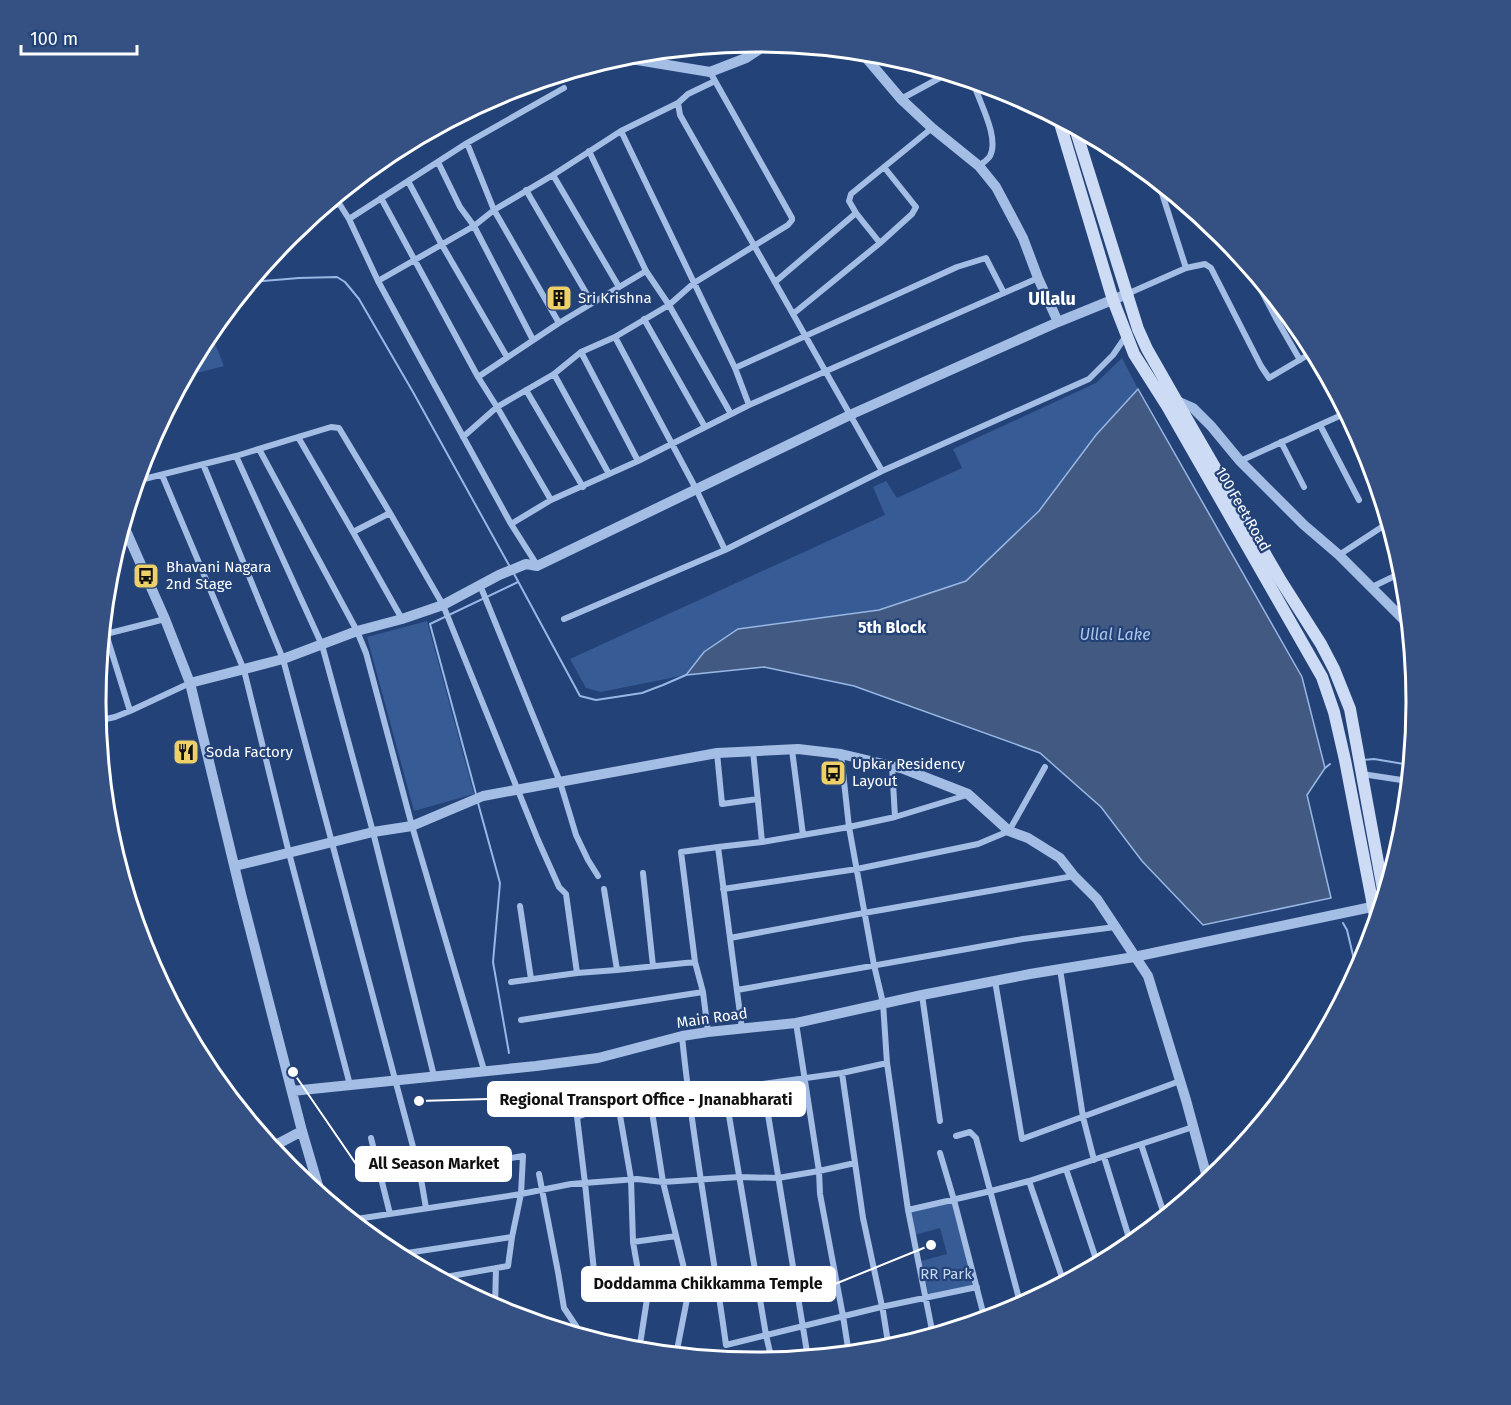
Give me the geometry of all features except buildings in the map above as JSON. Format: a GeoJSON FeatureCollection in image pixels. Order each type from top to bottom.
{"type":"FeatureCollection","features":[{"type":"Feature","properties":{"kind":"main road","name":"100 Feet Road"},"geometry":{"type":"LineString","coordinates":[[1062,130],[1113,300],[1134,354],[1195,434],[1334,669],[1350,709],[1381,878]]}},
{"type":"Feature","properties":{"kind":"main road","name":"100 Feet Road"},"geometry":{"type":"LineString","coordinates":[[1079,139],[1138,329],[1147,350],[1172,404],[1322,677],[1334,712],[1375,897]]}},
{"type":"Feature","properties":{"kind":"street"},"geometry":{"type":"LineString","coordinates":[[378,281],[474,226],[494,210],[621,131],[678,104],[712,76],[755,52]]}},
{"type":"Feature","properties":{"kind":"street"},"geometry":{"type":"LineString","coordinates":[[463,437],[497,407],[554,374],[582,352],[615,337],[669,304],[694,283],[788,225],[792,220],[712,76],[645,62]]}},
{"type":"Feature","properties":{"kind":"street"},"geometry":{"type":"LineString","coordinates":[[871,63],[901,99],[979,166],[996,187],[1023,238],[1058,322]]}},
{"type":"Feature","properties":{"kind":"street"},"geometry":{"type":"LineString","coordinates":[[901,99],[938,79]]}},
{"type":"Feature","properties":{"kind":"street"},"geometry":{"type":"LineString","coordinates":[[349,219],[467,143],[564,88]]}},
{"type":"Feature","properties":{"kind":"street"},"geometry":{"type":"LineString","coordinates":[[977,92],[992,133],[990,157],[979,166]]}},
{"type":"Feature","properties":{"kind":"street"},"geometry":{"type":"LineString","coordinates":[[678,104],[680,116],[882,471]]}},
{"type":"Feature","properties":{"kind":"street"},"geometry":{"type":"LineString","coordinates":[[880,243],[856,213],[849,201],[851,194],[932,128]]}},
{"type":"Feature","properties":{"kind":"street"},"geometry":{"type":"LineString","coordinates":[[621,131],[735,368],[749,405]]}},
{"type":"Feature","properties":{"kind":"street"},"geometry":{"type":"LineString","coordinates":[[467,143],[494,210],[559,323]]}},
{"type":"Feature","properties":{"kind":"street"},"geometry":{"type":"LineString","coordinates":[[588,151],[646,270],[669,304],[731,414]]}},
{"type":"Feature","properties":{"kind":"street"},"geometry":{"type":"LineString","coordinates":[[438,162],[460,207],[474,226],[532,340]]}},
{"type":"Feature","properties":{"kind":"street"},"geometry":{"type":"LineString","coordinates":[[793,314],[912,214],[916,207],[884,167]]}},
{"type":"Feature","properties":{"kind":"street"},"geometry":{"type":"LineString","coordinates":[[553,175],[618,287]]}},
{"type":"Feature","properties":{"kind":"street"},"geometry":{"type":"LineString","coordinates":[[408,181],[507,357]]}},
{"type":"Feature","properties":{"kind":"street"},"geometry":{"type":"LineString","coordinates":[[526,190],[592,303]]}},
{"type":"Feature","properties":{"kind":"street"},"geometry":{"type":"LineString","coordinates":[[1163,197],[1186,268]]}},
{"type":"Feature","properties":{"kind":"street"},"geometry":{"type":"LineString","coordinates":[[381,198],[478,377],[551,500]]}},
{"type":"Feature","properties":{"kind":"street"},"geometry":{"type":"LineString","coordinates":[[339,204],[378,281],[463,437],[537,566]]}},
{"type":"Feature","properties":{"kind":"street"},"geometry":{"type":"LineString","coordinates":[[775,282],[856,213]]}},
{"type":"Feature","properties":{"kind":"street"},"geometry":{"type":"LineString","coordinates":[[735,368],[957,267],[986,258],[1004,293]]}},
{"type":"Feature","properties":{"kind":"street"},"geometry":{"type":"LineString","coordinates":[[106,719],[130,711],[190,683],[283,659],[357,632],[402,619],[443,605],[526,564],[537,566],[850,415],[1058,322],[1186,268],[1205,264],[1211,268],[1269,378],[1305,357]]}},
{"type":"Feature","properties":{"kind":"street"},"geometry":{"type":"LineString","coordinates":[[478,377],[532,340],[646,270]]}},
{"type":"Feature","properties":{"kind":"street"},"geometry":{"type":"LineString","coordinates":[[511,524],[551,500],[638,461],[749,405],[1038,278]]}},
{"type":"Feature","properties":{"kind":"street"},"geometry":{"type":"LineString","coordinates":[[1267,302],[1300,360]]}},
{"type":"Feature","properties":{"kind":"street"},"geometry":{"type":"LineString","coordinates":[[644,319],[705,427]]}},
{"type":"Feature","properties":{"kind":"street"},"geometry":{"type":"LineString","coordinates":[[564,619],[725,550],[882,471],[1089,379],[1113,355],[1126,335]]}},
{"type":"Feature","properties":{"kind":"street"},"geometry":{"type":"LineString","coordinates":[[615,337],[696,489],[725,550]]}},
{"type":"Feature","properties":{"kind":"street"},"geometry":{"type":"LineString","coordinates":[[582,352],[638,461]]}},
{"type":"Feature","properties":{"kind":"street"},"geometry":{"type":"LineString","coordinates":[[554,374],[609,474]]}},
{"type":"Feature","properties":{"kind":"street"},"geometry":{"type":"LineString","coordinates":[[526,390],[583,487]]}},
{"type":"Feature","properties":{"kind":"street"},"geometry":{"type":"LineString","coordinates":[[1172,404],[1192,408],[1211,426],[1240,461],[1304,525],[1340,555],[1372,587],[1398,607]]}},
{"type":"Feature","properties":{"kind":"street"},"geometry":{"type":"LineString","coordinates":[[1240,461],[1339,416]]}},
{"type":"Feature","properties":{"kind":"street"},"geometry":{"type":"LineString","coordinates":[[1320,424],[1359,500]]}},
{"type":"Feature","properties":{"kind":"street"},"geometry":{"type":"LineString","coordinates":[[146,479],[236,456],[331,427],[339,428],[443,605],[526,813],[559,887],[566,894],[577,973]]}},
{"type":"Feature","properties":{"kind":"street"},"geometry":{"type":"LineString","coordinates":[[298,437],[402,619]]}},
{"type":"Feature","properties":{"kind":"street"},"geometry":{"type":"LineString","coordinates":[[1281,442],[1304,487]]}},
{"type":"Feature","properties":{"kind":"street"},"geometry":{"type":"LineString","coordinates":[[259,449],[366,653],[412,826],[484,1070]]}},
{"type":"Feature","properties":{"kind":"street"},"geometry":{"type":"LineString","coordinates":[[236,456],[322,645],[373,832],[434,1076]]}},
{"type":"Feature","properties":{"kind":"street"},"geometry":{"type":"LineString","coordinates":[[203,464],[283,659],[420,1173],[426,1208]]}},
{"type":"Feature","properties":{"kind":"street"},"geometry":{"type":"LineString","coordinates":[[162,475],[244,670],[289,854],[350,1085]]}},
{"type":"Feature","properties":{"kind":"street"},"geometry":{"type":"LineString","coordinates":[[353,532],[390,513]]}},
{"type":"Feature","properties":{"kind":"street"},"geometry":{"type":"LineString","coordinates":[[1340,555],[1381,528]]}},
{"type":"Feature","properties":{"kind":"street"},"geometry":{"type":"LineString","coordinates":[[128,535],[190,683],[234,866],[317,1181]]}},
{"type":"Feature","properties":{"kind":"street"},"geometry":{"type":"LineString","coordinates":[[1372,587],[1393,577]]}},
{"type":"Feature","properties":{"kind":"street"},"geometry":{"type":"LineString","coordinates":[[480,585],[560,782],[576,835],[598,876]]}},
{"type":"Feature","properties":{"kind":"street"},"geometry":{"type":"LineString","coordinates":[[110,634],[165,619]]}},
{"type":"Feature","properties":{"kind":"street"},"geometry":{"type":"LineString","coordinates":[[108,647],[130,711]]}},
{"type":"Feature","properties":{"kind":"street"},"geometry":{"type":"LineString","coordinates":[[234,866],[373,832],[412,826],[483,796],[717,753],[792,750],[841,754],[904,769],[968,794],[1009,831],[1028,838],[1060,858],[1097,899],[1148,976],[1205,1171]]}},
{"type":"Feature","properties":{"kind":"street"},"geometry":{"type":"LineString","coordinates":[[792,750],[803,835]]}},
{"type":"Feature","properties":{"kind":"street"},"geometry":{"type":"LineString","coordinates":[[753,751],[762,842]]}},
{"type":"Feature","properties":{"kind":"street"},"geometry":{"type":"LineString","coordinates":[[717,753],[722,804],[758,799]]}},
{"type":"Feature","properties":{"kind":"street"},"geometry":{"type":"LineString","coordinates":[[841,754],[856,869],[883,1003],[887,1063],[908,1210],[931,1328]]}},
{"type":"Feature","properties":{"kind":"street"},"geometry":{"type":"LineString","coordinates":[[1360,765],[1401,779]]}},
{"type":"Feature","properties":{"kind":"street"},"geometry":{"type":"LineString","coordinates":[[892,766],[895,817]]}},
{"type":"Feature","properties":{"kind":"street"},"geometry":{"type":"LineString","coordinates":[[723,889],[856,869],[978,844],[1009,831],[1045,766]]}},
{"type":"Feature","properties":{"kind":"street"},"geometry":{"type":"LineString","coordinates":[[708,1032],[703,992],[695,962],[681,852],[762,842],[849,827],[895,817],[968,794]]}},
{"type":"Feature","properties":{"kind":"street"},"geometry":{"type":"LineString","coordinates":[[718,846],[742,1029]]}},
{"type":"Feature","properties":{"kind":"street"},"geometry":{"type":"LineString","coordinates":[[643,873],[653,966]]}},
{"type":"Feature","properties":{"kind":"street"},"geometry":{"type":"LineString","coordinates":[[730,938],[1074,876]]}},
{"type":"Feature","properties":{"kind":"street"},"geometry":{"type":"LineString","coordinates":[[604,889],[617,970]]}},
{"type":"Feature","properties":{"kind":"street"},"geometry":{"type":"LineString","coordinates":[[520,906],[531,979]]}},
{"type":"Feature","properties":{"kind":"street","name":"Main Road"},"geometry":{"type":"LineString","coordinates":[[292,1091],[598,1058],[682,1036],[796,1023],[922,994],[1134,957],[1372,907]]}},
{"type":"Feature","properties":{"kind":"street"},"geometry":{"type":"LineString","coordinates":[[737,990],[1023,939],[1115,927]]}},
{"type":"Feature","properties":{"kind":"street"},"geometry":{"type":"LineString","coordinates":[[512,982],[577,973],[695,962]]}},
{"type":"Feature","properties":{"kind":"street"},"geometry":{"type":"LineString","coordinates":[[1060,969],[1083,1117],[1094,1160]]}},
{"type":"Feature","properties":{"kind":"street"},"geometry":{"type":"LineString","coordinates":[[995,981],[1022,1139],[1180,1081]]}},
{"type":"Feature","properties":{"kind":"street"},"geometry":{"type":"LineString","coordinates":[[520,1020],[703,992]]}},
{"type":"Feature","properties":{"kind":"street"},"geometry":{"type":"LineString","coordinates":[[922,994],[940,1121]]}},
{"type":"Feature","properties":{"kind":"street"},"geometry":{"type":"LineString","coordinates":[[796,1023],[819,1171],[820,1194],[848,1346]]}},
{"type":"Feature","properties":{"kind":"street"},"geometry":{"type":"LineString","coordinates":[[682,1036],[700,1181],[726,1345],[881,1307],[977,1287]]}},
{"type":"Feature","properties":{"kind":"street"},"geometry":{"type":"LineString","coordinates":[[640,1282],[633,1242],[631,1179],[618,1104],[725,1092],[763,1084],[842,1073],[887,1063]]}},
{"type":"Feature","properties":{"kind":"street"},"geometry":{"type":"LineString","coordinates":[[842,1073],[864,1218],[887,1339]]}},
{"type":"Feature","properties":{"kind":"street"},"geometry":{"type":"LineString","coordinates":[[763,1084],[807,1350]]}},
{"type":"Feature","properties":{"kind":"street"},"geometry":{"type":"LineString","coordinates":[[725,1092],[770,1352]]}},
{"type":"Feature","properties":{"kind":"street"},"geometry":{"type":"LineString","coordinates":[[650,1099],[663,1182],[689,1289],[677,1348]]}},
{"type":"Feature","properties":{"kind":"street"},"geometry":{"type":"LineString","coordinates":[[595,1281],[577,1117],[585,1114],[619,1112]]}},
{"type":"Feature","properties":{"kind":"street"},"geometry":{"type":"LineString","coordinates":[[908,1210],[1029,1181],[1193,1127]]}},
{"type":"Feature","properties":{"kind":"street"},"geometry":{"type":"LineString","coordinates":[[279,1143],[302,1131]]}},
{"type":"Feature","properties":{"kind":"street"},"geometry":{"type":"LineString","coordinates":[[956,1136],[970,1132],[976,1138],[1018,1296]]}},
{"type":"Feature","properties":{"kind":"street"},"geometry":{"type":"LineString","coordinates":[[371,1138],[390,1214]]}},
{"type":"Feature","properties":{"kind":"street"},"geometry":{"type":"LineString","coordinates":[[1141,1144],[1162,1209]]}},
{"type":"Feature","properties":{"kind":"street"},"geometry":{"type":"LineString","coordinates":[[940,1153],[983,1311]]}},
{"type":"Feature","properties":{"kind":"street"},"geometry":{"type":"LineString","coordinates":[[420,1173],[523,1156],[521,1194],[508,1266],[451,1276]]}},
{"type":"Feature","properties":{"kind":"street"},"geometry":{"type":"LineString","coordinates":[[1104,1157],[1128,1235]]}},
{"type":"Feature","properties":{"kind":"street"},"geometry":{"type":"LineString","coordinates":[[361,1218],[585,1183],[631,1179],[663,1182],[739,1177],[778,1178],[855,1163]]}},
{"type":"Feature","properties":{"kind":"street"},"geometry":{"type":"LineString","coordinates":[[1066,1168],[1095,1256]]}},
{"type":"Feature","properties":{"kind":"street"},"geometry":{"type":"LineString","coordinates":[[539,1174],[564,1308],[577,1327]]}},
{"type":"Feature","properties":{"kind":"street"},"geometry":{"type":"LineString","coordinates":[[1029,1181],[1061,1275]]}},
{"type":"Feature","properties":{"kind":"street"},"geometry":{"type":"LineString","coordinates":[[633,1242],[676,1236]]}},
{"type":"Feature","properties":{"kind":"street"},"geometry":{"type":"LineString","coordinates":[[409,1252],[512,1237]]}},
{"type":"Feature","properties":{"kind":"street"},"geometry":{"type":"LineString","coordinates":[[495,1298],[496,1268]]}},
{"type":"Feature","properties":{"kind":"street"},"geometry":{"type":"LineString","coordinates":[[689,1289],[718,1285]]}},
{"type":"Feature","properties":{"kind":"street"},"geometry":{"type":"LineString","coordinates":[[640,1342],[647,1299]]}},
{"type":"Feature","properties":{"kind":"green space"},"geometry":{"type":"Polygon","coordinates":[[[214,342],[224,366],[195,373],[214,342]]]}},
{"type":"Feature","properties":{"kind":"green space"},"geometry":{"type":"Polygon","coordinates":[[[1122,358],[1138,389],[1096,435],[1039,511],[966,581],[879,610],[738,629],[704,652],[686,675],[601,692],[586,688],[570,659],[885,515],[873,487],[886,481],[897,498],[962,468],[953,449],[1096,383],[1122,358]]]}},
{"type":"Feature","properties":{"kind":"green space"},"geometry":{"type":"Polygon","coordinates":[[[427,621],[474,794],[414,811],[367,637],[427,621]]]}},
{"type":"Feature","properties":{"kind":"green space","name":"RR Park"},"geometry":{"type":"Polygon","coordinates":[[[954,1202],[973,1286],[929,1296],[921,1261],[947,1254],[940,1228],[915,1235],[910,1212],[954,1202]]]}},
{"type":"Feature","properties":{"kind":"water","name":"Ullal Lake"},"geometry":{"type":"Polygon","coordinates":[[[1138,389],[1302,677],[1325,768],[1307,795],[1331,898],[1203,925],[1142,861],[1101,807],[1040,753],[854,686],[764,667],[686,675],[704,652],[738,629],[879,610],[966,581],[1039,511],[1096,435],[1138,389]]]}},
{"type":"Feature","properties":{"kind":"waterway"},"geometry":{"type":"LineString","coordinates":[[261,281],[337,277],[345,282],[359,299],[413,392],[510,567]]}},
{"type":"Feature","properties":{"kind":"waterway"},"geometry":{"type":"LineString","coordinates":[[513,572],[580,696],[596,700],[642,693],[686,675]]}},
{"type":"Feature","properties":{"kind":"waterway"},"geometry":{"type":"LineString","coordinates":[[476,794],[430,624],[518,582]]}},
{"type":"Feature","properties":{"kind":"waterway"},"geometry":{"type":"LineString","coordinates":[[1362,760],[1374,759],[1402,764]]}},
{"type":"Feature","properties":{"kind":"waterway"},"geometry":{"type":"LineString","coordinates":[[1325,768],[1330,764]]}},
{"type":"Feature","properties":{"kind":"waterway"},"geometry":{"type":"LineString","coordinates":[[478,803],[500,883],[493,962],[509,1053]]}},
{"type":"Feature","properties":{"kind":"waterway"},"geometry":{"type":"LineString","coordinates":[[1343,923],[1353,957]]}},
{"type":"Feature","properties":{"kind":"place","name":"Sri Krishna"},"geometry":{"type":"Point","coordinates":[559,298]}},
{"type":"Feature","properties":{"kind":"place","name":"Bhavani Nagara 2nd Stage"},"geometry":{"type":"Point","coordinates":[146,576]}},
{"type":"Feature","properties":{"kind":"place","name":"Soda Factory"},"geometry":{"type":"Point","coordinates":[186,752]}},
{"type":"Feature","properties":{"kind":"place","name":"Upkar Residency Layout"},"geometry":{"type":"Point","coordinates":[833,773]}},
{"type":"Feature","properties":{"kind":"place","name":"All Season Market"},"geometry":{"type":"Point","coordinates":[293,1072]}},
{"type":"Feature","properties":{"kind":"place","name":"Regional Transport Office - Jnanabharati"},"geometry":{"type":"Point","coordinates":[419,1101]}},
{"type":"Feature","properties":{"kind":"place","name":"Doddamma Chikkamma Temple"},"geometry":{"type":"Point","coordinates":[931,1245]}},
{"type":"Feature","properties":{"kind":"district","name":"Ullalu"},"geometry":{"type":"Point","coordinates":[1052,299]}},
{"type":"Feature","properties":{"kind":"district","name":"5th Block"},"geometry":{"type":"Point","coordinates":[892,627]}}]}
